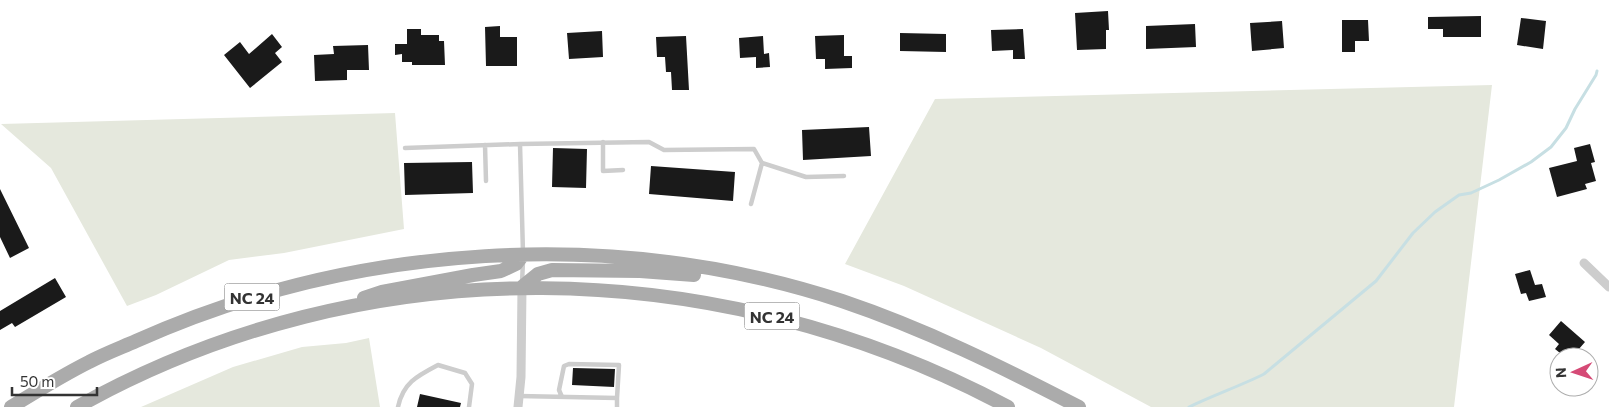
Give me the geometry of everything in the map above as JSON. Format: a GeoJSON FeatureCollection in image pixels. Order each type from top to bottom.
{"type":"FeatureCollection","features":[{"type":"Feature","properties":{"kind":"main road","name":"NC 24"},"geometry":{"type":"LineString","coordinates":[[11,407],[90,361],[190,318],[241,300],[333,276],[383,267],[446,259],[523,255],[573,255],[651,261],[712,269],[842,301],[916,328],[1021,377],[1079,407]]}},
{"type":"Feature","properties":{"kind":"main road"},"geometry":{"type":"LineString","coordinates":[[325,312],[382,292],[501,271],[516,264],[523,255]]}},
{"type":"Feature","properties":{"kind":"main road"},"geometry":{"type":"LineString","coordinates":[[522,287],[538,274],[552,270],[649,272],[760,280]]}},
{"type":"Feature","properties":{"kind":"main road","name":"NC 24"},"geometry":{"type":"LineString","coordinates":[[77,407],[184,355],[254,331],[325,312],[438,293],[522,287],[602,289],[662,295],[761,314],[831,333],[898,356],[954,379],[1009,407]]}},
{"type":"Feature","properties":{"kind":"street"},"geometry":{"type":"LineString","coordinates":[[1584,264],[1609,287]]}},
{"type":"Feature","properties":{"kind":"street"},"geometry":{"type":"LineString","coordinates":[[518,407],[521,376],[522,287]]}},
{"type":"Feature","properties":{"kind":"lane"},"geometry":{"type":"LineString","coordinates":[[603,142],[603,171],[623,170]]}},
{"type":"Feature","properties":{"kind":"lane"},"geometry":{"type":"LineString","coordinates":[[405,148],[649,142],[664,150],[754,149],[762,163],[806,177],[844,176]]}},
{"type":"Feature","properties":{"kind":"lane"},"geometry":{"type":"LineString","coordinates":[[520,144],[522,287]]}},
{"type":"Feature","properties":{"kind":"lane"},"geometry":{"type":"LineString","coordinates":[[485,145],[486,181]]}},
{"type":"Feature","properties":{"kind":"lane"},"geometry":{"type":"LineString","coordinates":[[751,204],[762,163]]}},
{"type":"Feature","properties":{"kind":"lane"},"geometry":{"type":"LineString","coordinates":[[562,397],[559,390],[564,366],[569,364],[619,365],[616,407]]}},
{"type":"Feature","properties":{"kind":"lane"},"geometry":{"type":"LineString","coordinates":[[398,407],[401,393],[417,376],[438,366],[465,374],[472,384],[469,407]]}},
{"type":"Feature","properties":{"kind":"lane"},"geometry":{"type":"LineString","coordinates":[[519,396],[617,398]]}},
{"type":"Feature","properties":{"kind":"shaded area"},"geometry":{"type":"Polygon","coordinates":[[[1492,85],[1454,407],[1151,407],[1041,348],[904,286],[845,264],[935,99],[1492,85]]]}},
{"type":"Feature","properties":{"kind":"shaded area"},"geometry":{"type":"Polygon","coordinates":[[[395,113],[404,229],[284,253],[229,260],[156,295],[127,306],[51,168],[1,124],[395,113]]]}},
{"type":"Feature","properties":{"kind":"shaded area"},"geometry":{"type":"Polygon","coordinates":[[[369,338],[380,407],[141,407],[233,367],[302,347],[346,343],[369,338]]]}},
{"type":"Feature","properties":{"kind":"building"},"geometry":{"type":"Polygon","coordinates":[[[1108,11],[1109,30],[1106,30],[1106,49],[1077,50],[1075,13],[1108,11]]]}},
{"type":"Feature","properties":{"kind":"building"},"geometry":{"type":"Polygon","coordinates":[[[1481,16],[1481,37],[1443,37],[1443,29],[1428,29],[1428,17],[1481,16]]]}},
{"type":"Feature","properties":{"kind":"building"},"geometry":{"type":"Polygon","coordinates":[[[1521,18],[1546,21],[1543,49],[1517,45],[1521,18]]]}},
{"type":"Feature","properties":{"kind":"building"},"geometry":{"type":"Polygon","coordinates":[[[1342,20],[1368,20],[1369,41],[1355,41],[1355,52],[1342,52],[1342,20]]]}},
{"type":"Feature","properties":{"kind":"building"},"geometry":{"type":"Polygon","coordinates":[[[1282,21],[1284,48],[1252,51],[1250,23],[1282,21]]]}},
{"type":"Feature","properties":{"kind":"building"},"geometry":{"type":"Polygon","coordinates":[[[1195,24],[1196,47],[1146,49],[1146,26],[1195,24]]]}},
{"type":"Feature","properties":{"kind":"building"},"geometry":{"type":"Polygon","coordinates":[[[500,26],[500,37],[517,37],[517,66],[486,66],[485,27],[500,26]]]}},
{"type":"Feature","properties":{"kind":"building"},"geometry":{"type":"Polygon","coordinates":[[[407,29],[421,29],[421,35],[439,35],[439,41],[444,41],[445,65],[412,65],[412,62],[402,62],[402,54],[395,55],[395,44],[407,44],[407,29]]]}},
{"type":"Feature","properties":{"kind":"building"},"geometry":{"type":"Polygon","coordinates":[[[1023,29],[1025,59],[1013,59],[1013,50],[992,51],[991,30],[1023,29]]]}},
{"type":"Feature","properties":{"kind":"building"},"geometry":{"type":"Polygon","coordinates":[[[602,31],[603,57],[569,59],[567,33],[602,31]]]}},
{"type":"Feature","properties":{"kind":"building"},"geometry":{"type":"Polygon","coordinates":[[[900,33],[946,34],[946,52],[900,51],[900,33]]]}},
{"type":"Feature","properties":{"kind":"building"},"geometry":{"type":"Polygon","coordinates":[[[272,34],[282,47],[275,53],[282,62],[250,88],[224,55],[240,42],[249,54],[272,34]]]}},
{"type":"Feature","properties":{"kind":"building"},"geometry":{"type":"Polygon","coordinates":[[[844,35],[844,56],[852,56],[852,68],[825,69],[825,59],[816,59],[815,36],[844,35]]]}},
{"type":"Feature","properties":{"kind":"building"},"geometry":{"type":"Polygon","coordinates":[[[686,36],[689,90],[672,90],[671,72],[666,72],[665,57],[657,57],[656,37],[686,36]]]}},
{"type":"Feature","properties":{"kind":"building"},"geometry":{"type":"Polygon","coordinates":[[[763,36],[764,54],[769,53],[770,67],[756,68],[756,57],[740,58],[739,38],[763,36]]]}},
{"type":"Feature","properties":{"kind":"building"},"geometry":{"type":"Polygon","coordinates":[[[368,45],[369,70],[347,70],[347,80],[315,81],[314,55],[334,54],[333,46],[368,45]]]}},
{"type":"Feature","properties":{"kind":"building"},"geometry":{"type":"Polygon","coordinates":[[[869,127],[871,156],[803,160],[802,130],[869,127]]]}},
{"type":"Feature","properties":{"kind":"building"},"geometry":{"type":"Polygon","coordinates":[[[1590,144],[1595,162],[1591,163],[1596,181],[1585,184],[1587,189],[1557,197],[1549,168],[1577,161],[1574,148],[1590,144]]]}},
{"type":"Feature","properties":{"kind":"building"},"geometry":{"type":"Polygon","coordinates":[[[553,148],[587,149],[586,188],[552,187],[553,148]]]}},
{"type":"Feature","properties":{"kind":"building"},"geometry":{"type":"Polygon","coordinates":[[[472,162],[473,193],[405,195],[404,163],[472,162]]]}},
{"type":"Feature","properties":{"kind":"building"},"geometry":{"type":"Polygon","coordinates":[[[651,166],[735,172],[733,201],[649,194],[651,166]]]}},
{"type":"Feature","properties":{"kind":"building"},"geometry":{"type":"Polygon","coordinates":[[[0,189],[29,248],[10,258],[0,237],[0,189]]]}},
{"type":"Feature","properties":{"kind":"building"},"geometry":{"type":"Polygon","coordinates":[[[1530,270],[1535,285],[1542,284],[1546,297],[1529,301],[1526,293],[1521,294],[1515,274],[1530,270]]]}},
{"type":"Feature","properties":{"kind":"building"},"geometry":{"type":"Polygon","coordinates":[[[55,278],[66,297],[15,327],[12,323],[0,330],[0,311],[55,278]]]}},
{"type":"Feature","properties":{"kind":"building"},"geometry":{"type":"Polygon","coordinates":[[[1561,321],[1585,342],[1581,347],[1557,347],[1559,344],[1549,335],[1561,321]]]}},
{"type":"Feature","properties":{"kind":"building"},"geometry":{"type":"Polygon","coordinates":[[[573,368],[615,369],[614,387],[572,385],[573,368]]]}},
{"type":"Feature","properties":{"kind":"building"},"geometry":{"type":"Polygon","coordinates":[[[420,394],[461,403],[460,407],[417,407],[420,394]]]}},
{"type":"Feature","properties":{"kind":"waterway"},"geometry":{"type":"LineString","coordinates":[[1189,407],[1264,374],[1376,281],[1413,233],[1435,212],[1459,195],[1471,193],[1499,180],[1531,162],[1551,147],[1566,128],[1597,71]]}}]}
